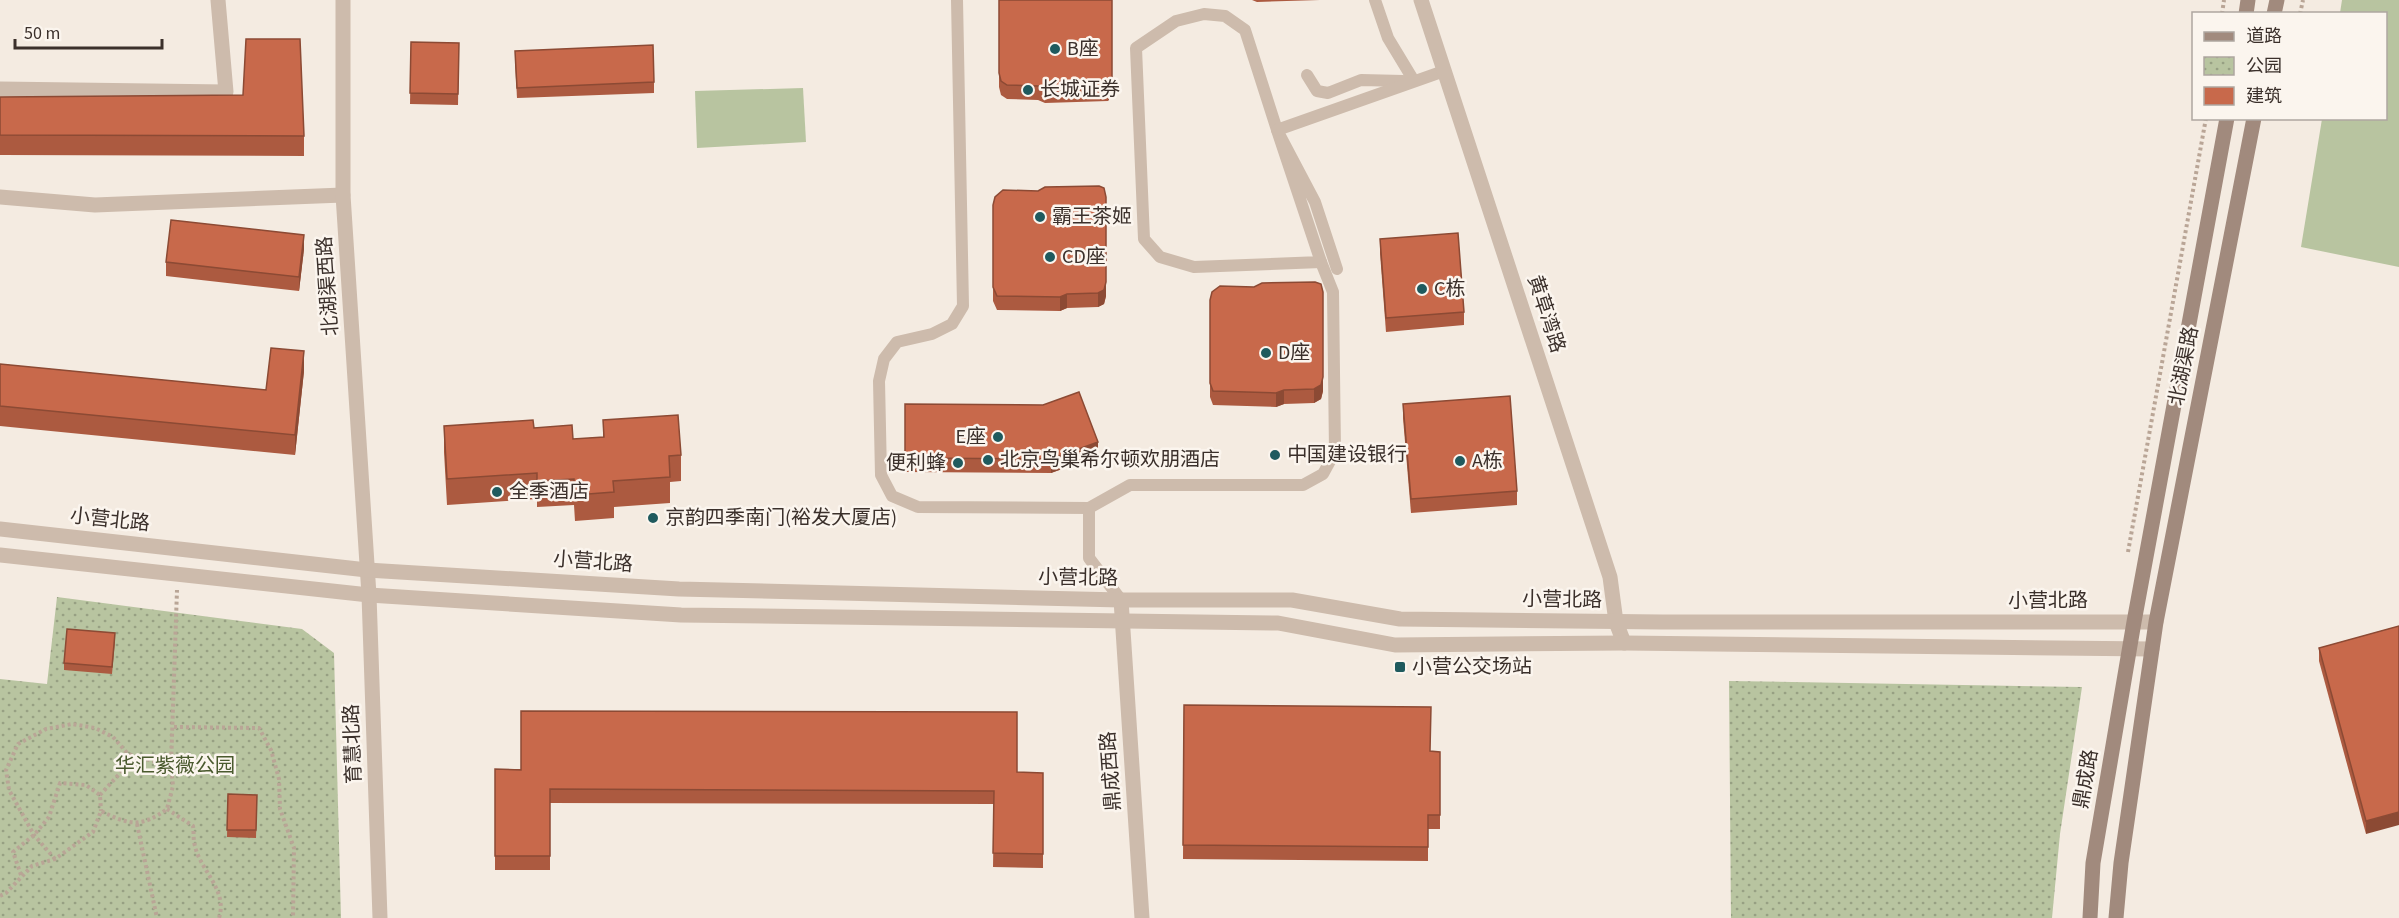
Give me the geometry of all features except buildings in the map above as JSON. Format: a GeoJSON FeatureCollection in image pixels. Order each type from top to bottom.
{"type":"FeatureCollection","features":[{"type":"Feature","properties":{"kind":"main road","name":"北湖渠路"},"geometry":{"type":"LineString","coordinates":[[2130,649],[2227,120]]}},
{"type":"Feature","properties":{"kind":"main road","name":"北湖渠路"},"geometry":{"type":"LineString","coordinates":[[2152,649],[2254,120]]}},
{"type":"Feature","properties":{"kind":"main road","name":"鼎成路"},"geometry":{"type":"LineString","coordinates":[[2090,918],[2092,863],[2130,649]]}},
{"type":"Feature","properties":{"kind":"main road"},"geometry":{"type":"LineString","coordinates":[[2116,918],[2121,863],[2152,649]]}},
{"type":"Feature","properties":{"kind":"street"},"geometry":{"type":"LineString","coordinates":[[0,89],[226,92],[218,0]]}},
{"type":"Feature","properties":{"kind":"street","name":"北湖渠西路"},"geometry":{"type":"LineString","coordinates":[[343,0],[343,195],[367,570]]}},
{"type":"Feature","properties":{"kind":"street","name":"黄草湾路"},"geometry":{"type":"LineString","coordinates":[[1421,0],[1610,577],[1616,622],[1624,643]]}},
{"type":"Feature","properties":{"kind":"street"},"geometry":{"type":"LineString","coordinates":[[0,197],[95,205],[343,195]]}},
{"type":"Feature","properties":{"kind":"street","name":"小营北路"},"geometry":{"type":"LineString","coordinates":[[0,529],[367,570],[679,589],[1121,600],[1292,600],[1400,619],[1616,622],[2156,622]]}},
{"type":"Feature","properties":{"kind":"street"},"geometry":{"type":"LineString","coordinates":[[0,555],[369,595],[681,615],[1278,623],[1395,645],[1624,643],[2152,649]]}},
{"type":"Feature","properties":{"kind":"street","name":"育慧北路"},"geometry":{"type":"LineString","coordinates":[[367,570],[380,918]]}},
{"type":"Feature","properties":{"kind":"street","name":"鼎成西路"},"geometry":{"type":"LineString","coordinates":[[1121,600],[1142,918]]}},
{"type":"Feature","properties":{"kind":"lane"},"geometry":{"type":"LineString","coordinates":[[957,0],[963,306],[952,324],[932,334],[897,342],[884,359],[879,381],[881,475],[892,496],[918,507],[1089,508],[1130,485],[1303,485],[1323,474],[1335,452],[1334,292],[1321,262],[1245,30],[1225,16],[1204,14],[1176,21],[1137,48],[1144,239],[1160,257],[1194,267],[1321,262]]}},
{"type":"Feature","properties":{"kind":"lane"},"geometry":{"type":"LineString","coordinates":[[1375,0],[1388,38],[1414,81]]}},
{"type":"Feature","properties":{"kind":"lane"},"geometry":{"type":"LineString","coordinates":[[1277,130],[1444,71]]}},
{"type":"Feature","properties":{"kind":"lane"},"geometry":{"type":"LineString","coordinates":[[1307,75],[1317,91],[1328,93],[1361,80],[1414,81]]}},
{"type":"Feature","properties":{"kind":"lane"},"geometry":{"type":"LineString","coordinates":[[1277,130],[1315,202],[1337,269]]}},
{"type":"Feature","properties":{"kind":"lane"},"geometry":{"type":"LineString","coordinates":[[1089,508],[1089,558],[1121,600]]}},
{"type":"Feature","properties":{"kind":"path"},"geometry":{"type":"LineString","coordinates":[[101,811],[120,820],[137,824],[154,819],[167,809],[173,786],[171,766],[178,574]]}},
{"type":"Feature","properties":{"kind":"path"},"geometry":{"type":"LineString","coordinates":[[55,859],[34,835],[9,790],[6,770],[18,744],[46,729],[72,724],[95,728],[113,737],[128,754],[171,766]]}},
{"type":"Feature","properties":{"kind":"path"},"geometry":{"type":"LineString","coordinates":[[174,727],[259,728],[271,750],[279,779],[280,809],[294,848],[293,918]]}},
{"type":"Feature","properties":{"kind":"path"},"geometry":{"type":"LineString","coordinates":[[0,896],[6,893],[32,866],[55,859],[93,832],[101,811],[100,795],[123,770],[128,754]]}},
{"type":"Feature","properties":{"kind":"path"},"geometry":{"type":"LineString","coordinates":[[21,876],[13,852],[34,835],[49,817],[60,783],[86,785],[100,795]]}},
{"type":"Feature","properties":{"kind":"path"},"geometry":{"type":"LineString","coordinates":[[167,809],[194,826],[195,848],[220,900],[222,908],[219,918]]}},
{"type":"Feature","properties":{"kind":"path"},"geometry":{"type":"LineString","coordinates":[[137,824],[157,918]]}},
{"type":"Feature","properties":{"kind":"green space"},"geometry":{"type":"Polygon","coordinates":[[[2342,0],[2399,0],[2399,267],[2301,247],[2322,120],[2387,120],[2387,12],[2340,12],[2342,0]]]}},
{"type":"Feature","properties":{"kind":"green space"},"geometry":{"type":"Polygon","coordinates":[[[803,88],[806,142],[697,148],[695,91],[803,88]]]}},
{"type":"Feature","properties":{"kind":"green space","name":"华汇紫薇公园"},"geometry":{"type":"Polygon","coordinates":[[[57,597],[302,629],[334,653],[341,918],[0,918],[0,679],[47,684],[57,597]]]}},
{"type":"Feature","properties":{"kind":"green space"},"geometry":{"type":"Polygon","coordinates":[[[1729,681],[2082,687],[2060,834],[2052,918],[1731,918],[1729,681]]]}},
{"type":"Feature","properties":{"kind":"place","name":"B座"},"geometry":{"type":"Point","coordinates":[1055,49]}},
{"type":"Feature","properties":{"kind":"place","name":"长城证券"},"geometry":{"type":"Point","coordinates":[1028,90]}},
{"type":"Feature","properties":{"kind":"place","name":"霸王茶姬"},"geometry":{"type":"Point","coordinates":[1040,217]}},
{"type":"Feature","properties":{"kind":"place","name":"CD座"},"geometry":{"type":"Point","coordinates":[1050,257]}},
{"type":"Feature","properties":{"kind":"place","name":"C栋"},"geometry":{"type":"Point","coordinates":[1422,289]}},
{"type":"Feature","properties":{"kind":"place","name":"D座"},"geometry":{"type":"Point","coordinates":[1266,353]}},
{"type":"Feature","properties":{"kind":"place","name":"E座"},"geometry":{"type":"Point","coordinates":[998,437]}},
{"type":"Feature","properties":{"kind":"place","name":"中国建设银行"},"geometry":{"type":"Point","coordinates":[1275,455]}},
{"type":"Feature","properties":{"kind":"place","name":"北京鸟巢希尔顿欢朋酒店"},"geometry":{"type":"Point","coordinates":[988,460]}},
{"type":"Feature","properties":{"kind":"place","name":"A栋"},"geometry":{"type":"Point","coordinates":[1460,461]}},
{"type":"Feature","properties":{"kind":"place","name":"便利蜂"},"geometry":{"type":"Point","coordinates":[958,463]}},
{"type":"Feature","properties":{"kind":"place","name":"全季酒店"},"geometry":{"type":"Point","coordinates":[497,492]}},
{"type":"Feature","properties":{"kind":"place","name":"京韵四季南门(裕发大厦店)"},"geometry":{"type":"Point","coordinates":[653,518]}},
{"type":"Feature","properties":{"kind":"place","name":"小营公交场站"},"geometry":{"type":"Point","coordinates":[1400,667]}}]}
